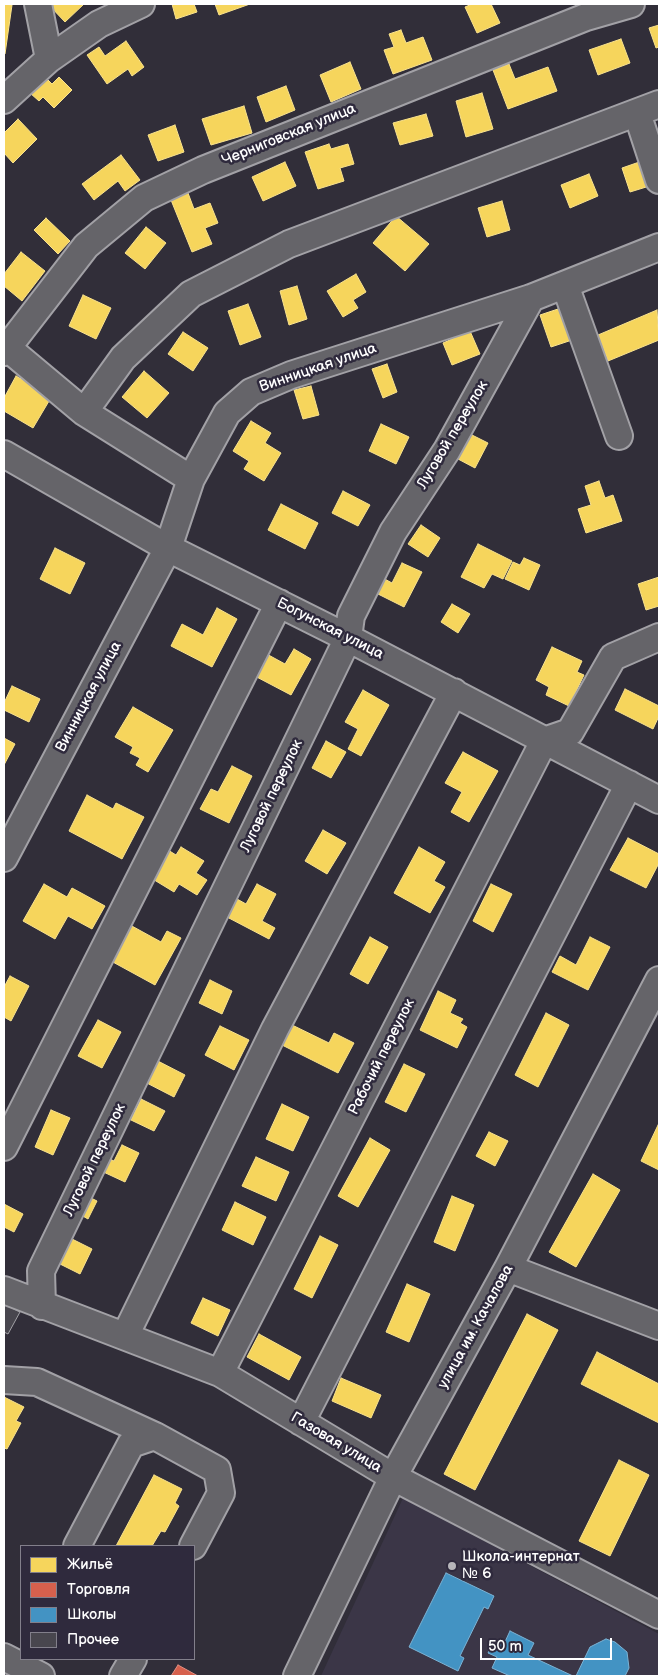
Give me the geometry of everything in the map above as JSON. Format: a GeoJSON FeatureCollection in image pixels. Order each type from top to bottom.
{"type":"FeatureCollection","features":[{"type":"Feature","properties":{"kind":"street"},"geometry":{"type":"LineString","coordinates":[[38,4],[49,59]]}},
{"type":"Feature","properties":{"kind":"street"},"geometry":{"type":"LineString","coordinates":[[4,100],[49,59],[99,24],[141,4]]}},
{"type":"Feature","properties":{"kind":"street","name":"Черниговская улица"},"geometry":{"type":"LineString","coordinates":[[5,349],[86,246],[144,198],[203,170],[586,17],[631,4]]}},
{"type":"Feature","properties":{"kind":"street"},"geometry":{"type":"LineString","coordinates":[[84,412],[123,358],[191,294],[289,244],[648,109],[659,180]]}},
{"type":"Feature","properties":{"kind":"street","name":"Винницкая улица"},"geometry":{"type":"LineString","coordinates":[[4,858],[168,548],[191,479],[227,413],[251,392],[291,375],[531,298],[659,247]]}},
{"type":"Feature","properties":{"kind":"street"},"geometry":{"type":"LineString","coordinates":[[565,285],[619,436]]}},
{"type":"Feature","properties":{"kind":"street","name":"Луговой переулок"},"geometry":{"type":"LineString","coordinates":[[42,1306],[41,1271],[348,638],[351,616],[393,532],[447,450],[531,298]]}},
{"type":"Feature","properties":{"kind":"street"},"geometry":{"type":"LineString","coordinates":[[5,349],[84,412],[191,479]]}},
{"type":"Feature","properties":{"kind":"street","name":"Богунская улица"},"geometry":{"type":"LineString","coordinates":[[4,454],[168,548],[454,692],[659,800]]}},
{"type":"Feature","properties":{"kind":"street"},"geometry":{"type":"LineString","coordinates":[[4,1147],[279,603]]}},
{"type":"Feature","properties":{"kind":"street"},"geometry":{"type":"LineString","coordinates":[[544,741],[570,732],[613,657],[659,638]]}},
{"type":"Feature","properties":{"kind":"street"},"geometry":{"type":"LineString","coordinates":[[125,1336],[274,1029],[454,692]]}},
{"type":"Feature","properties":{"kind":"street","name":"Рабочий переулок"},"geometry":{"type":"LineString","coordinates":[[220,1373],[544,741]]}},
{"type":"Feature","properties":{"kind":"street"},"geometry":{"type":"LineString","coordinates":[[301,1422],[629,784]]}},
{"type":"Feature","properties":{"kind":"street","name":"улица им. Качалова"},"geometry":{"type":"LineString","coordinates":[[297,1676],[393,1478],[508,1268],[659,980]]}},
{"type":"Feature","properties":{"kind":"street"},"geometry":{"type":"LineString","coordinates":[[508,1268],[659,1326]]}},
{"type":"Feature","properties":{"kind":"street","name":"Газовая улица"},"geometry":{"type":"LineString","coordinates":[[4,1290],[220,1373],[393,1478],[659,1615]]}},
{"type":"Feature","properties":{"kind":"street"},"geometry":{"type":"LineString","coordinates":[[4,1380],[37,1382],[154,1436],[217,1470],[221,1493],[194,1545]]}},
{"type":"Feature","properties":{"kind":"street"},"geometry":{"type":"LineString","coordinates":[[78,1545],[131,1444],[154,1436]]}},
{"type":"Feature","properties":{"kind":"street"},"geometry":{"type":"LineString","coordinates":[[13,1657],[41,1676]]}},
{"type":"Feature","properties":{"kind":"street"},"geometry":{"type":"LineString","coordinates":[[124,1676],[132,1660]]}},
{"type":"Feature","properties":{"kind":"shaded area","name":"Школа-интернат № 6"},"geometry":{"type":"Polygon","coordinates":[[[403,1498],[659,1634],[659,1676],[321,1676],[403,1498]]]}},
{"type":"Feature","properties":{"kind":"building: Жильё"},"geometry":{"type":"Polygon","coordinates":[[[4,4],[12,5],[5,54],[4,54],[4,4]]]}},
{"type":"Feature","properties":{"kind":"building: Жильё"},"geometry":{"type":"Polygon","coordinates":[[[48,4],[84,4],[65,22],[48,4]]]}},
{"type":"Feature","properties":{"kind":"building: Жильё"},"geometry":{"type":"Polygon","coordinates":[[[172,4],[194,4],[197,12],[176,19],[172,4]]]}},
{"type":"Feature","properties":{"kind":"building: Жильё"},"geometry":{"type":"Polygon","coordinates":[[[215,4],[250,4],[219,15],[215,4]]]}},
{"type":"Feature","properties":{"kind":"building: Жильё"},"geometry":{"type":"Polygon","coordinates":[[[472,4],[491,4],[500,23],[477,33],[465,7],[472,4]]]}},
{"type":"Feature","properties":{"kind":"building: Жильё"},"geometry":{"type":"Polygon","coordinates":[[[659,25],[659,47],[656,48],[649,28],[659,25]]]}},
{"type":"Feature","properties":{"kind":"building: Жильё"},"geometry":{"type":"Polygon","coordinates":[[[401,30],[406,43],[423,37],[432,60],[393,74],[384,50],[394,47],[389,34],[401,30]]]}},
{"type":"Feature","properties":{"kind":"building: Жильё"},"geometry":{"type":"Polygon","coordinates":[[[621,39],[630,63],[598,75],[589,50],[621,39]]]}},
{"type":"Feature","properties":{"kind":"building: Жильё"},"geometry":{"type":"Polygon","coordinates":[[[126,41],[144,67],[132,76],[128,69],[107,84],[87,55],[99,47],[105,56],[126,41]]]}},
{"type":"Feature","properties":{"kind":"building: Жильё"},"geometry":{"type":"Polygon","coordinates":[[[350,62],[361,89],[331,102],[320,75],[350,62]]]}},
{"type":"Feature","properties":{"kind":"building: Жильё"},"geometry":{"type":"Polygon","coordinates":[[[509,64],[515,79],[548,67],[557,91],[508,109],[493,70],[509,64]]]}},
{"type":"Feature","properties":{"kind":"building: Жильё"},"geometry":{"type":"Polygon","coordinates":[[[45,77],[52,84],[59,77],[72,90],[54,108],[43,97],[39,101],[30,93],[45,77]]]}},
{"type":"Feature","properties":{"kind":"building: Жильё"},"geometry":{"type":"Polygon","coordinates":[[[286,86],[295,110],[266,122],[257,97],[286,86]]]}},
{"type":"Feature","properties":{"kind":"building: Жильё"},"geometry":{"type":"Polygon","coordinates":[[[482,93],[493,129],[466,137],[456,101],[482,93]]]}},
{"type":"Feature","properties":{"kind":"building: Жильё"},"geometry":{"type":"Polygon","coordinates":[[[244,106],[252,133],[211,145],[202,119],[244,106]]]}},
{"type":"Feature","properties":{"kind":"building: Жильё"},"geometry":{"type":"Polygon","coordinates":[[[426,114],[433,136],[400,145],[393,123],[426,114]]]}},
{"type":"Feature","properties":{"kind":"building: Жильё"},"geometry":{"type":"Polygon","coordinates":[[[18,119],[37,139],[13,163],[4,153],[4,133],[18,119]]]}},
{"type":"Feature","properties":{"kind":"building: Жильё"},"geometry":{"type":"Polygon","coordinates":[[[175,125],[184,152],[158,161],[148,135],[175,125]]]}},
{"type":"Feature","properties":{"kind":"building: Жильё"},"geometry":{"type":"Polygon","coordinates":[[[329,144],[331,149],[348,144],[354,164],[340,168],[344,181],[318,189],[305,152],[329,144]]]}},
{"type":"Feature","properties":{"kind":"building: Жильё"},"geometry":{"type":"Polygon","coordinates":[[[121,155],[140,180],[125,191],[118,181],[94,200],[82,184],[121,155]]]}},
{"type":"Feature","properties":{"kind":"building: Жильё"},"geometry":{"type":"Polygon","coordinates":[[[648,159],[656,184],[630,192],[622,168],[648,159]]]}},
{"type":"Feature","properties":{"kind":"building: Жильё"},"geometry":{"type":"Polygon","coordinates":[[[285,162],[296,186],[263,201],[252,177],[285,162]]]}},
{"type":"Feature","properties":{"kind":"building: Жильё"},"geometry":{"type":"Polygon","coordinates":[[[589,174],[598,196],[570,208],[561,185],[589,174]]]}},
{"type":"Feature","properties":{"kind":"building: Жильё"},"geometry":{"type":"Polygon","coordinates":[[[188,193],[194,209],[210,203],[218,223],[205,228],[212,244],[192,252],[171,200],[188,193]]]}},
{"type":"Feature","properties":{"kind":"building: Жильё"},"geometry":{"type":"Polygon","coordinates":[[[502,201],[510,230],[487,237],[478,208],[502,201]]]}},
{"type":"Feature","properties":{"kind":"building: Жильё"},"geometry":{"type":"Polygon","coordinates":[[[396,216],[429,244],[405,271],[373,243],[396,216]]]}},
{"type":"Feature","properties":{"kind":"building: Жильё"},"geometry":{"type":"Polygon","coordinates":[[[46,218],[70,241],[58,254],[34,230],[46,218]]]}},
{"type":"Feature","properties":{"kind":"building: Жильё"},"geometry":{"type":"Polygon","coordinates":[[[146,227],[166,243],[145,269],[125,253],[146,227]]]}},
{"type":"Feature","properties":{"kind":"building: Жильё"},"geometry":{"type":"Polygon","coordinates":[[[21,252],[45,271],[22,301],[4,286],[4,274],[21,252]]]}},
{"type":"Feature","properties":{"kind":"building: Жильё"},"geometry":{"type":"Polygon","coordinates":[[[356,274],[366,292],[353,300],[358,308],[343,317],[327,291],[356,274]]]}},
{"type":"Feature","properties":{"kind":"building: Жильё"},"geometry":{"type":"Polygon","coordinates":[[[297,286],[307,319],[289,325],[280,291],[297,286]]]}},
{"type":"Feature","properties":{"kind":"building: Жильё"},"geometry":{"type":"Polygon","coordinates":[[[83,295],[111,308],[96,339],[69,326],[83,295]]]}},
{"type":"Feature","properties":{"kind":"building: Жильё"},"geometry":{"type":"Polygon","coordinates":[[[248,304],[261,337],[240,345],[228,311],[248,304]]]}},
{"type":"Feature","properties":{"kind":"building: Жильё"},"geometry":{"type":"Polygon","coordinates":[[[561,308],[572,340],[551,347],[540,315],[561,308]]]}},
{"type":"Feature","properties":{"kind":"building: Жильё"},"geometry":{"type":"Polygon","coordinates":[[[657,310],[659,340],[608,361],[598,335],[657,310]]]}},
{"type":"Feature","properties":{"kind":"building: Жильё"},"geometry":{"type":"Polygon","coordinates":[[[470,331],[480,354],[452,365],[443,343],[470,331]]]}},
{"type":"Feature","properties":{"kind":"building: Жильё"},"geometry":{"type":"Polygon","coordinates":[[[183,332],[208,348],[193,371],[168,354],[183,332]]]}},
{"type":"Feature","properties":{"kind":"building: Жильё"},"geometry":{"type":"Polygon","coordinates":[[[387,364],[397,392],[383,398],[372,369],[387,364]]]}},
{"type":"Feature","properties":{"kind":"building: Жильё"},"geometry":{"type":"Polygon","coordinates":[[[144,371],[169,393],[147,418],[122,397],[144,371]]]}},
{"type":"Feature","properties":{"kind":"building: Жильё"},"geometry":{"type":"Polygon","coordinates":[[[16,376],[52,396],[33,428],[4,411],[4,398],[16,376]]]}},
{"type":"Feature","properties":{"kind":"building: Жильё"},"geometry":{"type":"Polygon","coordinates":[[[311,386],[319,415],[303,419],[294,390],[311,386]]]}},
{"type":"Feature","properties":{"kind":"building: Жильё"},"geometry":{"type":"Polygon","coordinates":[[[251,421],[271,433],[265,443],[281,453],[264,481],[244,469],[249,461],[233,451],[251,421]]]}},
{"type":"Feature","properties":{"kind":"building: Жильё"},"geometry":{"type":"Polygon","coordinates":[[[381,424],[409,437],[396,464],[369,451],[381,424]]]}},
{"type":"Feature","properties":{"kind":"building: Жильё"},"geometry":{"type":"Polygon","coordinates":[[[470,434],[488,443],[475,468],[458,459],[470,434]]]}},
{"type":"Feature","properties":{"kind":"building: Жильё"},"geometry":{"type":"Polygon","coordinates":[[[599,481],[605,498],[613,495],[622,521],[586,533],[578,509],[591,505],[585,486],[599,481]]]}},
{"type":"Feature","properties":{"kind":"building: Жильё"},"geometry":{"type":"Polygon","coordinates":[[[343,491],[370,505],[358,526],[332,513],[343,491]]]}},
{"type":"Feature","properties":{"kind":"building: Жильё"},"geometry":{"type":"Polygon","coordinates":[[[281,504],[318,523],[305,549],[268,530],[281,504]]]}},
{"type":"Feature","properties":{"kind":"building: Жильё"},"geometry":{"type":"Polygon","coordinates":[[[421,525],[440,538],[428,557],[408,544],[421,525]]]}},
{"type":"Feature","properties":{"kind":"building: Жильё"},"geometry":{"type":"Polygon","coordinates":[[[478,544],[512,561],[503,579],[492,574],[484,588],[461,577],[478,544]]]}},
{"type":"Feature","properties":{"kind":"building: Жильё"},"geometry":{"type":"Polygon","coordinates":[[[55,548],[85,563],[70,594],[40,579],[55,548]]]}},
{"type":"Feature","properties":{"kind":"building: Жильё"},"geometry":{"type":"Polygon","coordinates":[[[524,558],[540,565],[529,590],[505,579],[513,562],[520,565],[524,558]]]}},
{"type":"Feature","properties":{"kind":"building: Жильё"},"geometry":{"type":"Polygon","coordinates":[[[402,563],[422,572],[404,607],[374,592],[381,577],[392,583],[402,563]]]}},
{"type":"Feature","properties":{"kind":"building: Жильё"},"geometry":{"type":"Polygon","coordinates":[[[659,577],[659,606],[646,610],[638,584],[659,577]]]}},
{"type":"Feature","properties":{"kind":"building: Жильё"},"geometry":{"type":"Polygon","coordinates":[[[452,604],[470,614],[458,633],[441,622],[452,604]]]}},
{"type":"Feature","properties":{"kind":"building: Жильё"},"geometry":{"type":"Polygon","coordinates":[[[217,608],[237,619],[212,667],[171,646],[182,624],[203,635],[217,608]]]}},
{"type":"Feature","properties":{"kind":"building: Жильё"},"geometry":{"type":"Polygon","coordinates":[[[552,647],[582,661],[577,672],[584,675],[569,706],[546,695],[549,687],[536,680],[552,647]]]}},
{"type":"Feature","properties":{"kind":"building: Жильё"},"geometry":{"type":"Polygon","coordinates":[[[294,649],[311,659],[291,695],[251,674],[263,652],[285,664],[294,649]]]}},
{"type":"Feature","properties":{"kind":"building: Жильё"},"geometry":{"type":"Polygon","coordinates":[[[12,686],[40,699],[29,722],[4,710],[4,703],[12,686]]]}},
{"type":"Feature","properties":{"kind":"building: Жильё"},"geometry":{"type":"Polygon","coordinates":[[[625,689],[659,706],[659,716],[653,729],[615,710],[625,689]]]}},
{"type":"Feature","properties":{"kind":"building: Жильё"},"geometry":{"type":"Polygon","coordinates":[[[363,690],[389,705],[361,756],[348,749],[358,729],[345,722],[363,690]]]}},
{"type":"Feature","properties":{"kind":"building: Жильё"},"geometry":{"type":"Polygon","coordinates":[[[133,707],[173,730],[148,772],[136,765],[140,758],[130,753],[133,747],[115,737],[133,707]]]}},
{"type":"Feature","properties":{"kind":"building: Жильё"},"geometry":{"type":"Polygon","coordinates":[[[4,738],[15,744],[4,765],[4,738]]]}},
{"type":"Feature","properties":{"kind":"building: Жильё"},"geometry":{"type":"Polygon","coordinates":[[[326,741],[346,752],[331,778],[312,768],[326,741]]]}},
{"type":"Feature","properties":{"kind":"building: Жильё"},"geometry":{"type":"Polygon","coordinates":[[[463,752],[498,771],[469,822],[451,812],[462,792],[445,783],[463,752]]]}},
{"type":"Feature","properties":{"kind":"building: Жильё"},"geometry":{"type":"Polygon","coordinates":[[[232,766],[252,776],[229,823],[200,809],[211,789],[218,792],[232,766]]]}},
{"type":"Feature","properties":{"kind":"building: Жильё"},"geometry":{"type":"Polygon","coordinates":[[[87,795],[113,809],[116,803],[144,817],[122,859],[69,831],[87,795]]]}},
{"type":"Feature","properties":{"kind":"building: Жильё"},"geometry":{"type":"Polygon","coordinates":[[[323,830],[346,843],[327,874],[305,861],[323,830]]]}},
{"type":"Feature","properties":{"kind":"building: Жильё"},"geometry":{"type":"Polygon","coordinates":[[[628,838],[659,854],[659,863],[646,888],[610,870],[628,838]]]}},
{"type":"Feature","properties":{"kind":"building: Жильё"},"geometry":{"type":"Polygon","coordinates":[[[181,847],[204,861],[196,873],[207,880],[197,895],[179,884],[174,892],[151,878],[168,850],[176,855],[181,847]]]}},
{"type":"Feature","properties":{"kind":"building: Жильё"},"geometry":{"type":"Polygon","coordinates":[[[419,847],[445,862],[434,881],[445,887],[430,913],[394,893],[419,847]]]}},
{"type":"Feature","properties":{"kind":"building: Жильё"},"geometry":{"type":"Polygon","coordinates":[[[44,884],[67,897],[72,888],[105,906],[92,929],[68,916],[55,939],[23,921],[44,884]]]}},
{"type":"Feature","properties":{"kind":"building: Жильё"},"geometry":{"type":"Polygon","coordinates":[[[257,884],[276,894],[262,921],[275,928],[269,939],[227,917],[237,899],[246,904],[257,884]]]}},
{"type":"Feature","properties":{"kind":"building: Жильё"},"geometry":{"type":"Polygon","coordinates":[[[491,884],[512,894],[493,932],[473,921],[491,884]]]}},
{"type":"Feature","properties":{"kind":"building: Жильё"},"geometry":{"type":"Polygon","coordinates":[[[130,925],[161,942],[167,931],[181,938],[155,985],[111,961],[130,925]]]}},
{"type":"Feature","properties":{"kind":"building: Жильё"},"geometry":{"type":"Polygon","coordinates":[[[370,937],[388,947],[368,984],[350,974],[370,937]]]}},
{"type":"Feature","properties":{"kind":"building: Жильё"},"geometry":{"type":"Polygon","coordinates":[[[590,937],[610,947],[588,990],[552,972],[560,956],[576,965],[590,937]]]}},
{"type":"Feature","properties":{"kind":"building: Жильё"},"geometry":{"type":"Polygon","coordinates":[[[10,976],[29,986],[11,1021],[4,1017],[4,987],[10,976]]]}},
{"type":"Feature","properties":{"kind":"building: Жильё"},"geometry":{"type":"Polygon","coordinates":[[[210,980],[232,991],[222,1014],[199,1003],[210,980]]]}},
{"type":"Feature","properties":{"kind":"building: Жильё"},"geometry":{"type":"Polygon","coordinates":[[[438,991],[456,1000],[450,1013],[463,1019],[460,1023],[467,1027],[457,1048],[420,1030],[438,991]]]}},
{"type":"Feature","properties":{"kind":"building: Жильё"},"geometry":{"type":"Polygon","coordinates":[[[546,1013],[569,1025],[538,1087],[515,1075],[546,1013]]]}},
{"type":"Feature","properties":{"kind":"building: Жильё"},"geometry":{"type":"Polygon","coordinates":[[[98,1020],[121,1032],[102,1068],[78,1056],[98,1020]]]}},
{"type":"Feature","properties":{"kind":"building: Жильё"},"geometry":{"type":"Polygon","coordinates":[[[290,1024],[329,1043],[334,1033],[354,1043],[338,1073],[280,1044],[290,1024]]]}},
{"type":"Feature","properties":{"kind":"building: Жильё"},"geometry":{"type":"Polygon","coordinates":[[[220,1026],[249,1040],[234,1070],[205,1055],[220,1026]]]}},
{"type":"Feature","properties":{"kind":"building: Жильё"},"geometry":{"type":"Polygon","coordinates":[[[152,1058],[185,1075],[174,1097],[141,1080],[152,1058]]]}},
{"type":"Feature","properties":{"kind":"building: Жильё"},"geometry":{"type":"Polygon","coordinates":[[[404,1064],[425,1074],[406,1112],[385,1102],[404,1064]]]}},
{"type":"Feature","properties":{"kind":"building: Жильё"},"geometry":{"type":"Polygon","coordinates":[[[141,1099],[165,1111],[154,1131],[131,1120],[141,1099]]]}},
{"type":"Feature","properties":{"kind":"building: Жильё"},"geometry":{"type":"Polygon","coordinates":[[[282,1104],[309,1117],[293,1151],[266,1139],[282,1104]]]}},
{"type":"Feature","properties":{"kind":"building: Жильё"},"geometry":{"type":"Polygon","coordinates":[[[51,1110],[70,1118],[53,1155],[35,1147],[51,1110]]]}},
{"type":"Feature","properties":{"kind":"building: Жильё"},"geometry":{"type":"Polygon","coordinates":[[[659,1123],[659,1170],[641,1161],[659,1123]]]}},
{"type":"Feature","properties":{"kind":"building: Жильё"},"geometry":{"type":"Polygon","coordinates":[[[489,1132],[508,1141],[495,1166],[476,1156],[489,1132]]]}},
{"type":"Feature","properties":{"kind":"building: Жильё"},"geometry":{"type":"Polygon","coordinates":[[[370,1138],[390,1150],[358,1207],[338,1196],[370,1138]]]}},
{"type":"Feature","properties":{"kind":"building: Жильё"},"geometry":{"type":"Polygon","coordinates":[[[122,1145],[139,1153],[125,1182],[97,1169],[103,1156],[114,1161],[122,1145]]]}},
{"type":"Feature","properties":{"kind":"building: Жильё"},"geometry":{"type":"Polygon","coordinates":[[[256,1157],[289,1172],[276,1201],[242,1186],[256,1157]]]}},
{"type":"Feature","properties":{"kind":"building: Жильё"},"geometry":{"type":"Polygon","coordinates":[[[593,1174],[620,1190],[576,1267],[549,1252],[593,1174]]]}},
{"type":"Feature","properties":{"kind":"building: Жильё"},"geometry":{"type":"Polygon","coordinates":[[[83,1194],[97,1201],[88,1219],[74,1211],[83,1194]]]}},
{"type":"Feature","properties":{"kind":"building: Жильё"},"geometry":{"type":"Polygon","coordinates":[[[452,1196],[474,1205],[455,1251],[434,1242],[452,1196]]]}},
{"type":"Feature","properties":{"kind":"building: Жильё"},"geometry":{"type":"Polygon","coordinates":[[[235,1202],[266,1217],[253,1245],[222,1230],[235,1202]]]}},
{"type":"Feature","properties":{"kind":"building: Жильё"},"geometry":{"type":"Polygon","coordinates":[[[4,1204],[23,1214],[14,1232],[4,1227],[4,1204]]]}},
{"type":"Feature","properties":{"kind":"building: Жильё"},"geometry":{"type":"Polygon","coordinates":[[[320,1236],[338,1245],[312,1298],[294,1289],[320,1236]]]}},
{"type":"Feature","properties":{"kind":"building: Жильё"},"geometry":{"type":"Polygon","coordinates":[[[68,1237],[92,1249],[80,1274],[56,1262],[68,1237]]]}},
{"type":"Feature","properties":{"kind":"building: Жильё"},"geometry":{"type":"Polygon","coordinates":[[[407,1284],[430,1294],[409,1342],[386,1332],[407,1284]]]}},
{"type":"Feature","properties":{"kind":"building: Жильё"},"geometry":{"type":"Polygon","coordinates":[[[203,1298],[230,1310],[218,1336],[191,1323],[203,1298]]]}},
{"type":"Feature","properties":{"kind":"building: Жильё"},"geometry":{"type":"Polygon","coordinates":[[[527,1314],[558,1330],[475,1490],[444,1474],[527,1314]]]}},
{"type":"Feature","properties":{"kind":"building: Жильё"},"geometry":{"type":"Polygon","coordinates":[[[259,1334],[301,1357],[289,1380],[247,1357],[259,1334]]]}},
{"type":"Feature","properties":{"kind":"building: Жильё"},"geometry":{"type":"Polygon","coordinates":[[[597,1352],[659,1384],[659,1423],[581,1384],[597,1352]]]}},
{"type":"Feature","properties":{"kind":"building: Жильё"},"geometry":{"type":"Polygon","coordinates":[[[341,1378],[381,1395],[371,1418],[332,1401],[341,1378]]]}},
{"type":"Feature","properties":{"kind":"building: Жильё"},"geometry":{"type":"Polygon","coordinates":[[[4,1397],[24,1407],[16,1421],[21,1423],[7,1449],[4,1448],[4,1397]]]}},
{"type":"Feature","properties":{"kind":"building: Жильё"},"geometry":{"type":"Polygon","coordinates":[[[619,1460],[649,1475],[610,1556],[579,1541],[619,1460]]]}},
{"type":"Feature","properties":{"kind":"building: Жильё"},"geometry":{"type":"Polygon","coordinates":[[[154,1475],[182,1489],[175,1503],[179,1506],[165,1532],[161,1531],[153,1545],[117,1545],[154,1475]]]}},
{"type":"Feature","properties":{"kind":"building: Торговля"},"geometry":{"type":"Polygon","coordinates":[[[178,1665],[198,1676],[171,1676],[178,1665]]]}},
{"type":"Feature","properties":{"kind":"building: Школы"},"geometry":{"type":"Polygon","coordinates":[[[446,1573],[494,1596],[488,1609],[484,1607],[460,1656],[464,1658],[458,1671],[409,1647],[446,1573]]]}},
{"type":"Feature","properties":{"kind":"building: Школы"},"geometry":{"type":"Polygon","coordinates":[[[510,1631],[534,1643],[528,1655],[573,1676],[510,1676],[492,1668],[497,1657],[488,1653],[495,1640],[504,1644],[510,1631]]]}},
{"type":"Feature","properties":{"kind":"building: Школы"},"geometry":{"type":"Polygon","coordinates":[[[606,1639],[615,1642],[627,1652],[629,1668],[625,1676],[576,1676],[590,1647],[606,1639]]]}},
{"type":"Feature","properties":{"kind":"building: Прочее"},"geometry":{"type":"Polygon","coordinates":[[[4,1304],[20,1312],[8,1334],[4,1332],[4,1304]]]}},
{"type":"Feature","properties":{"kind":"place","name":"Школа-интернат № 6"},"geometry":{"type":"Point","coordinates":[452,1566]}}]}
